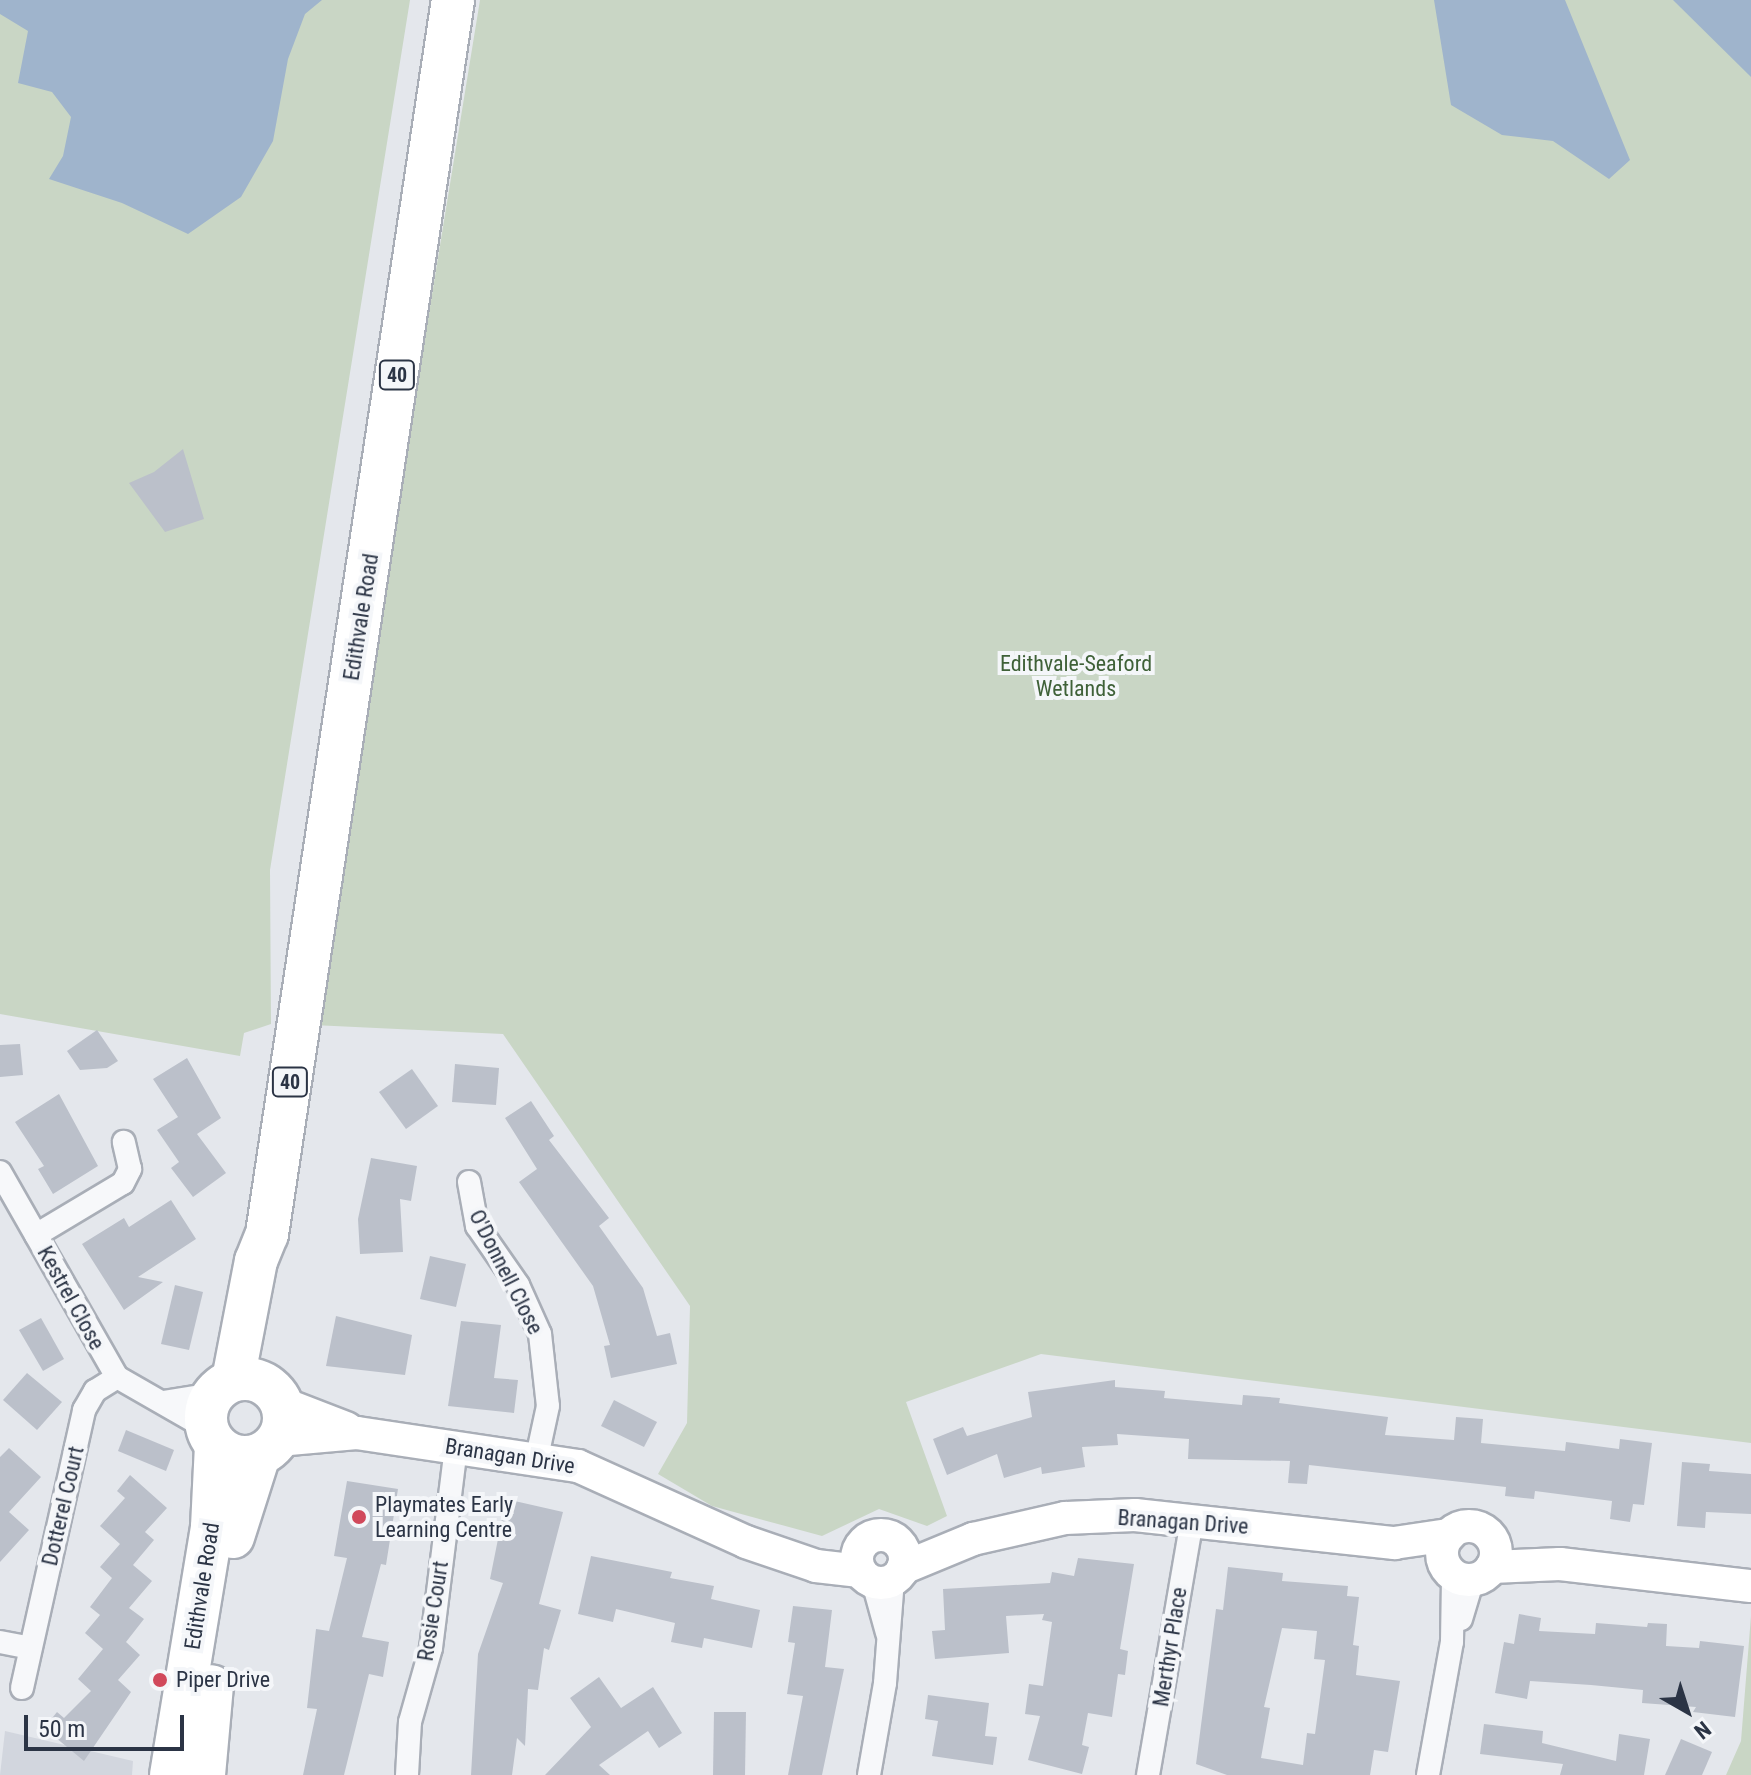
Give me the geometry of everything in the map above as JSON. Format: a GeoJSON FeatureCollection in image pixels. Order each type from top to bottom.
{"type":"FeatureCollection","features":[{"type":"Feature","properties":{"kind":"highway","name":"Edithvale Road"},"geometry":{"type":"LineString","coordinates":[[171,1775],[212,1527],[266,1358],[271,1267],[267,1234],[453,0]]}},
{"type":"Feature","properties":{"kind":"highway","name":"Edithvale Road"},"geometry":{"type":"LineString","coordinates":[[204,1775],[245,1417]]}},
{"type":"Feature","properties":{"kind":"street"},"geometry":{"type":"LineString","coordinates":[[36,1235],[123,1183],[130,1159],[124,1142]]}},
{"type":"Feature","properties":{"kind":"street","name":"Kestrel Close"},"geometry":{"type":"LineString","coordinates":[[0,1172],[117,1377]]}},
{"type":"Feature","properties":{"kind":"street","name":"O'Donnell Close"},"geometry":{"type":"LineString","coordinates":[[469,1182],[477,1226],[518,1285],[540,1334],[548,1406],[537,1457]]}},
{"type":"Feature","properties":{"kind":"street"},"geometry":{"type":"LineString","coordinates":[[117,1377],[163,1402],[245,1417]]}},
{"type":"Feature","properties":{"kind":"street","name":"Dotterel Court"},"geometry":{"type":"LineString","coordinates":[[22,1688],[84,1410],[91,1396],[117,1377]]}},
{"type":"Feature","properties":{"kind":"street"},"geometry":{"type":"LineString","coordinates":[[163,1402],[245,1417]]}},
{"type":"Feature","properties":{"kind":"street","name":"Branagan Drive"},"geometry":{"type":"LineString","coordinates":[[245,1417],[537,1457],[578,1466],[700,1525],[789,1554],[883,1565],[973,1539],[1065,1518],[1192,1520],[1394,1543],[1468,1560],[1560,1564],[1751,1586]]}},
{"type":"Feature","properties":{"kind":"street","name":"Rosie Court"},"geometry":{"type":"LineString","coordinates":[[407,1775],[410,1722],[431,1648],[456,1447]]}},
{"type":"Feature","properties":{"kind":"street","name":"Merthyr Place"},"geometry":{"type":"LineString","coordinates":[[1148,1775],[1192,1520]]}},
{"type":"Feature","properties":{"kind":"street"},"geometry":{"type":"LineString","coordinates":[[1428,1775],[1468,1560]]}},
{"type":"Feature","properties":{"kind":"street"},"geometry":{"type":"LineString","coordinates":[[869,1775],[890,1642],[883,1565]]}},
{"type":"Feature","properties":{"kind":"street"},"geometry":{"type":"LineString","coordinates":[[0,1642],[30,1648]]}},
{"type":"Feature","properties":{"kind":"shaded area"},"geometry":{"type":"Polygon","coordinates":[[[5,1731],[133,1761],[132,1775],[0,1775],[5,1731]]]}},
{"type":"Feature","properties":{"kind":"green space"},"geometry":{"type":"Polygon","coordinates":[[[0,0],[410,0],[270,870],[271,1024],[244,1033],[240,1056],[0,1014],[0,0]]]}},
{"type":"Feature","properties":{"kind":"green space","name":"Edithvale-Seaford Wetlands"},"geometry":{"type":"Polygon","coordinates":[[[480,0],[1751,0],[1751,1443],[1041,1354],[906,1402],[947,1516],[927,1526],[879,1509],[822,1536],[712,1506],[658,1474],[687,1423],[690,1306],[503,1034],[313,1025],[480,0]]]}},
{"type":"Feature","properties":{"kind":"green space"},"geometry":{"type":"Polygon","coordinates":[[[1751,1616],[1751,1775],[1726,1775],[1741,1741],[1751,1616]]]}},
{"type":"Feature","properties":{"kind":"water"},"geometry":{"type":"Polygon","coordinates":[[[0,0],[322,0],[305,14],[288,59],[273,141],[241,197],[188,234],[122,203],[49,179],[63,156],[71,117],[52,92],[18,83],[28,31],[0,14],[0,0]]]}},
{"type":"Feature","properties":{"kind":"water"},"geometry":{"type":"Polygon","coordinates":[[[1434,0],[1565,0],[1630,160],[1609,179],[1553,141],[1502,135],[1451,105],[1434,0]]]}},
{"type":"Feature","properties":{"kind":"water"},"geometry":{"type":"Polygon","coordinates":[[[1673,0],[1751,0],[1751,77],[1673,0]]]}},
{"type":"Feature","properties":{"kind":"building"},"geometry":{"type":"Polygon","coordinates":[[[183,449],[204,519],[165,532],[129,483],[154,472],[183,449]]]}},
{"type":"Feature","properties":{"kind":"building"},"geometry":{"type":"Polygon","coordinates":[[[97,1030],[118,1061],[107,1068],[80,1070],[67,1051],[97,1030]]]}},
{"type":"Feature","properties":{"kind":"building"},"geometry":{"type":"Polygon","coordinates":[[[20,1044],[23,1075],[0,1077],[0,1045],[20,1044]]]}},
{"type":"Feature","properties":{"kind":"building"},"geometry":{"type":"Polygon","coordinates":[[[187,1058],[221,1118],[197,1134],[226,1173],[193,1197],[171,1168],[179,1162],[157,1130],[178,1117],[153,1079],[187,1058]]]}},
{"type":"Feature","properties":{"kind":"building"},"geometry":{"type":"Polygon","coordinates":[[[455,1064],[499,1068],[496,1105],[452,1102],[455,1064]]]}},
{"type":"Feature","properties":{"kind":"building"},"geometry":{"type":"Polygon","coordinates":[[[412,1069],[438,1106],[406,1129],[379,1092],[412,1069]]]}},
{"type":"Feature","properties":{"kind":"building"},"geometry":{"type":"Polygon","coordinates":[[[59,1094],[98,1166],[53,1194],[38,1169],[44,1166],[15,1122],[59,1094]]]}},
{"type":"Feature","properties":{"kind":"building"},"geometry":{"type":"Polygon","coordinates":[[[531,1101],[554,1136],[549,1140],[609,1218],[599,1226],[643,1288],[657,1336],[670,1333],[677,1364],[611,1378],[604,1346],[610,1345],[593,1286],[519,1182],[537,1169],[505,1118],[531,1101]]]}},
{"type":"Feature","properties":{"kind":"building"},"geometry":{"type":"Polygon","coordinates":[[[371,1158],[417,1166],[411,1201],[400,1199],[403,1252],[360,1254],[358,1219],[371,1158]]]}},
{"type":"Feature","properties":{"kind":"building"},"geometry":{"type":"Polygon","coordinates":[[[171,1200],[196,1239],[138,1277],[163,1282],[124,1310],[82,1244],[124,1218],[129,1227],[171,1200]]]}},
{"type":"Feature","properties":{"kind":"building"},"geometry":{"type":"Polygon","coordinates":[[[430,1256],[466,1264],[456,1307],[420,1299],[430,1256]]]}},
{"type":"Feature","properties":{"kind":"building"},"geometry":{"type":"Polygon","coordinates":[[[175,1285],[203,1292],[189,1350],[161,1344],[175,1285]]]}},
{"type":"Feature","properties":{"kind":"building"},"geometry":{"type":"Polygon","coordinates":[[[336,1316],[412,1335],[405,1375],[326,1366],[336,1316]]]}},
{"type":"Feature","properties":{"kind":"building"},"geometry":{"type":"Polygon","coordinates":[[[41,1318],[64,1359],[43,1371],[19,1330],[41,1318]]]}},
{"type":"Feature","properties":{"kind":"building"},"geometry":{"type":"Polygon","coordinates":[[[461,1321],[501,1325],[494,1378],[518,1380],[514,1413],[448,1406],[461,1321]]]}},
{"type":"Feature","properties":{"kind":"building"},"geometry":{"type":"Polygon","coordinates":[[[27,1373],[62,1402],[37,1430],[3,1400],[27,1373]]]}},
{"type":"Feature","properties":{"kind":"building"},"geometry":{"type":"Polygon","coordinates":[[[1115,1380],[1115,1387],[1165,1391],[1164,1398],[1242,1405],[1243,1395],[1280,1398],[1279,1403],[1388,1417],[1385,1435],[1454,1440],[1456,1417],[1483,1419],[1481,1443],[1565,1451],[1566,1442],[1619,1449],[1620,1439],[1652,1443],[1644,1505],[1633,1504],[1630,1522],[1610,1519],[1612,1501],[1535,1491],[1534,1499],[1505,1496],[1506,1487],[1309,1465],[1307,1484],[1288,1483],[1290,1461],[1188,1459],[1189,1439],[1117,1434],[1118,1445],[1082,1447],[1085,1467],[1042,1474],[1041,1467],[1004,1478],[997,1454],[947,1475],[933,1439],[963,1427],[967,1436],[1032,1417],[1028,1392],[1115,1380]]]}},
{"type":"Feature","properties":{"kind":"building"},"geometry":{"type":"Polygon","coordinates":[[[614,1400],[657,1422],[644,1447],[601,1426],[614,1400]]]}},
{"type":"Feature","properties":{"kind":"building"},"geometry":{"type":"Polygon","coordinates":[[[126,1430],[174,1450],[166,1471],[118,1451],[126,1430]]]}},
{"type":"Feature","properties":{"kind":"building"},"geometry":{"type":"Polygon","coordinates":[[[9,1448],[41,1477],[9,1512],[29,1530],[0,1562],[0,1457],[9,1448]]]}},
{"type":"Feature","properties":{"kind":"building"},"geometry":{"type":"Polygon","coordinates":[[[1682,1462],[1710,1464],[1709,1471],[1751,1474],[1751,1514],[1706,1512],[1705,1528],[1677,1526],[1682,1462]]]}},
{"type":"Feature","properties":{"kind":"building"},"geometry":{"type":"Polygon","coordinates":[[[130,1475],[167,1508],[145,1532],[154,1540],[133,1565],[152,1581],[129,1608],[144,1619],[126,1642],[140,1655],[118,1680],[131,1692],[84,1761],[44,1728],[57,1712],[64,1718],[91,1691],[78,1679],[103,1649],[85,1633],[100,1615],[90,1607],[112,1578],[100,1567],[120,1544],[100,1526],[125,1498],[117,1491],[130,1475]]]}},
{"type":"Feature","properties":{"kind":"building"},"geometry":{"type":"Polygon","coordinates":[[[347,1481],[398,1489],[386,1565],[381,1564],[362,1637],[389,1642],[383,1677],[369,1674],[344,1775],[303,1775],[317,1709],[307,1708],[316,1629],[329,1631],[347,1558],[334,1556],[347,1481]]]}},
{"type":"Feature","properties":{"kind":"building"},"geometry":{"type":"Polygon","coordinates":[[[506,1499],[563,1512],[539,1604],[561,1610],[549,1650],[544,1648],[538,1690],[528,1689],[525,1746],[517,1738],[512,1775],[471,1775],[478,1654],[503,1583],[490,1579],[506,1499]]]}},
{"type":"Feature","properties":{"kind":"building"},"geometry":{"type":"Polygon","coordinates":[[[591,1556],[672,1572],[670,1578],[714,1586],[711,1599],[760,1610],[752,1648],[704,1638],[702,1648],[671,1642],[675,1623],[616,1609],[613,1622],[578,1614],[591,1556]]]}},
{"type":"Feature","properties":{"kind":"building"},"geometry":{"type":"Polygon","coordinates":[[[1078,1558],[1134,1564],[1120,1649],[1128,1651],[1125,1675],[1118,1674],[1112,1717],[1088,1713],[1082,1745],[1089,1747],[1082,1774],[1028,1760],[1040,1716],[1025,1714],[1029,1684],[1043,1686],[1052,1622],[1042,1620],[1044,1614],[1006,1616],[1009,1653],[935,1659],[932,1631],[945,1630],[943,1589],[1050,1583],[1052,1572],[1074,1576],[1078,1558]]]}},
{"type":"Feature","properties":{"kind":"building"},"geometry":{"type":"Polygon","coordinates":[[[1228,1567],[1283,1573],[1282,1581],[1348,1586],[1347,1596],[1359,1597],[1353,1645],[1359,1646],[1356,1675],[1400,1681],[1388,1752],[1374,1750],[1370,1775],[1227,1775],[1196,1764],[1216,1609],[1223,1610],[1228,1567]],[[1282,1628],[1264,1707],[1270,1708],[1261,1758],[1303,1765],[1307,1733],[1315,1734],[1325,1660],[1314,1659],[1317,1631],[1282,1628]]]}},
{"type":"Feature","properties":{"kind":"building"},"geometry":{"type":"Polygon","coordinates":[[[793,1606],[832,1610],[825,1667],[844,1669],[822,1775],[788,1775],[803,1696],[787,1694],[795,1643],[788,1642],[793,1606]]]}},
{"type":"Feature","properties":{"kind":"building"},"geometry":{"type":"Polygon","coordinates":[[[1519,1614],[1541,1618],[1539,1631],[1595,1634],[1596,1623],[1647,1627],[1648,1623],[1667,1624],[1666,1646],[1699,1648],[1700,1641],[1744,1646],[1735,1717],[1693,1712],[1696,1707],[1642,1703],[1643,1690],[1530,1681],[1527,1699],[1495,1693],[1504,1642],[1514,1644],[1519,1614]]]}},
{"type":"Feature","properties":{"kind":"building"},"geometry":{"type":"Polygon","coordinates":[[[599,1677],[621,1708],[653,1687],[682,1733],[659,1748],[648,1731],[599,1765],[610,1775],[545,1775],[591,1727],[570,1698],[599,1677]]]}},
{"type":"Feature","properties":{"kind":"building"},"geometry":{"type":"Polygon","coordinates":[[[928,1695],[989,1703],[985,1736],[997,1737],[993,1765],[932,1756],[938,1721],[925,1719],[928,1695]]]}},
{"type":"Feature","properties":{"kind":"building"},"geometry":{"type":"Polygon","coordinates":[[[714,1712],[746,1712],[745,1775],[713,1775],[714,1712]]]}},
{"type":"Feature","properties":{"kind":"building"},"geometry":{"type":"Polygon","coordinates":[[[1484,1724],[1543,1731],[1542,1743],[1616,1761],[1619,1734],[1650,1739],[1644,1775],[1560,1775],[1563,1764],[1480,1754],[1484,1724]]]}},
{"type":"Feature","properties":{"kind":"building"},"geometry":{"type":"Polygon","coordinates":[[[1681,1739],[1712,1752],[1702,1775],[1665,1775],[1681,1739]]]}},
{"type":"Feature","properties":{"kind":"place","name":"Playmates Early Learning Centre"},"geometry":{"type":"Point","coordinates":[359,1517]}},
{"type":"Feature","properties":{"kind":"place","name":"Piper Drive"},"geometry":{"type":"Point","coordinates":[160,1680]}}]}
